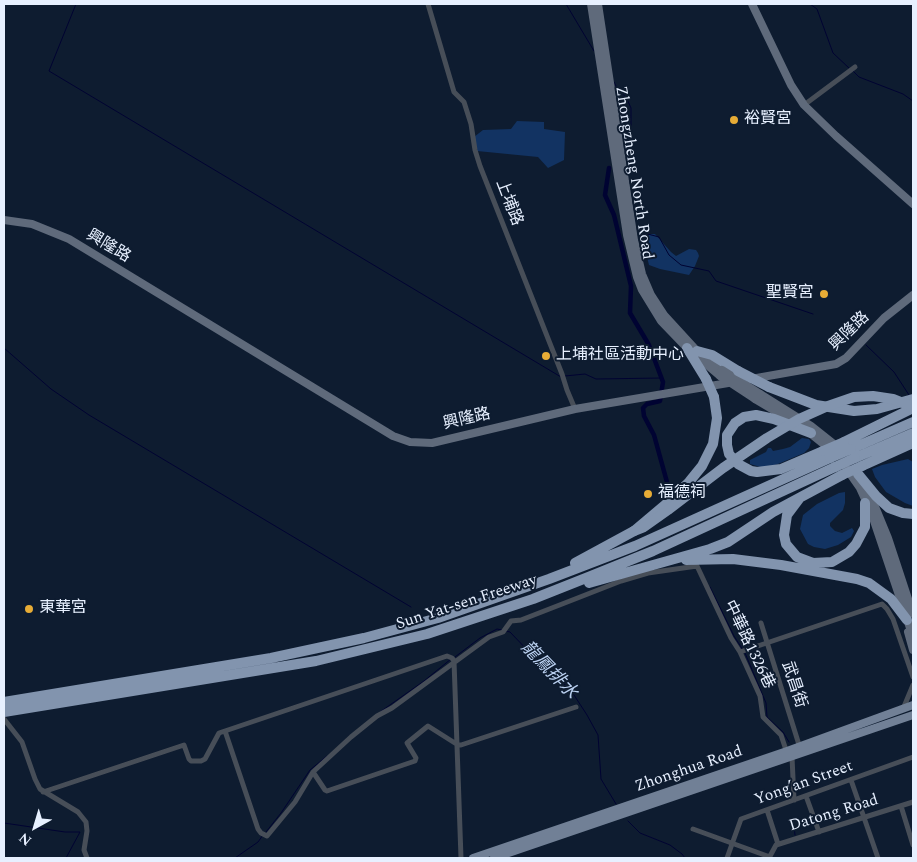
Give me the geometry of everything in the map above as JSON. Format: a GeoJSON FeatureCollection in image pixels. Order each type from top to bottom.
{"type":"FeatureCollection","features":[{"type":"Feature","properties":{"kind":"highway"},"geometry":{"type":"LineString","coordinates":[[692,350],[712,355],[769,387],[816,405],[854,411],[877,409],[913,399]]}},
{"type":"Feature","properties":{"kind":"highway"},"geometry":{"type":"LineString","coordinates":[[634,531],[685,486],[709,454],[715,436],[717,418],[714,397],[692,350]]}},
{"type":"Feature","properties":{"kind":"highway"},"geometry":{"type":"LineString","coordinates":[[534,584],[540,579],[598,552],[644,527],[766,438],[799,419],[828,406],[854,398],[873,396],[893,399],[913,408],[854,458]]}},
{"type":"Feature","properties":{"kind":"highway"},"geometry":{"type":"LineString","coordinates":[[811,433],[774,419],[756,415],[744,417],[735,423],[727,435],[727,445],[730,454],[738,464],[757,472],[833,463],[913,448]]}},
{"type":"Feature","properties":{"kind":"highway","name":"Sun Yat-sen Freeway"},"geometry":{"type":"LineString","coordinates":[[854,458],[913,422]]}},
{"type":"Feature","properties":{"kind":"highway","name":"Sun Yat-sen Freeway"},"geometry":{"type":"LineString","coordinates":[[4,702],[271,658],[354,640],[438,618],[635,546],[833,463],[854,458],[913,434]]}},
{"type":"Feature","properties":{"kind":"highway"},"geometry":{"type":"LineString","coordinates":[[901,450],[913,444]]}},
{"type":"Feature","properties":{"kind":"highway"},"geometry":{"type":"LineString","coordinates":[[854,458],[876,496],[889,508],[913,514]]}},
{"type":"Feature","properties":{"kind":"highway"},"geometry":{"type":"LineString","coordinates":[[833,463],[800,497],[787,515],[784,535],[786,544],[797,557],[813,563],[832,562],[849,552],[856,544],[865,527],[865,503]]}},
{"type":"Feature","properties":{"kind":"highway","name":"Sun Yat-sen Freeway"},"geometry":{"type":"LineString","coordinates":[[4,712],[316,661],[427,634],[533,600],[653,550],[833,463]]}},
{"type":"Feature","properties":{"kind":"highway"},"geometry":{"type":"LineString","coordinates":[[533,600],[560,594],[593,582],[710,549],[728,542],[773,512],[800,497]]}},
{"type":"Feature","properties":{"kind":"highway"},"geometry":{"type":"LineString","coordinates":[[636,570],[692,560],[733,559],[780,565],[857,579],[869,583],[891,599],[910,617]]}},
{"type":"Feature","properties":{"kind":"main road","name":"Zhongzheng North Road"},"geometry":{"type":"LineString","coordinates":[[592,4],[613,150],[633,266],[642,290],[654,312],[673,335],[721,373],[758,397]]}},
{"type":"Feature","properties":{"kind":"main road","name":"Zhongzheng North Road"},"geometry":{"type":"LineString","coordinates":[[598,4],[631,221],[640,265],[646,284],[656,304],[692,350]]}},
{"type":"Feature","properties":{"kind":"main road"},"geometry":{"type":"LineString","coordinates":[[752,4],[791,85],[804,106],[913,204]]}},
{"type":"Feature","properties":{"kind":"main road","name":"興隆路"},"geometry":{"type":"LineString","coordinates":[[4,220],[32,224],[69,239],[398,438],[410,442],[432,443],[575,409],[836,364],[846,358],[884,318],[913,295]]}},
{"type":"Feature","properties":{"kind":"main road"},"geometry":{"type":"LineString","coordinates":[[758,397],[811,433],[841,460],[860,488],[865,503],[871,512],[910,617],[906,626],[913,650]]}},
{"type":"Feature","properties":{"kind":"main road"},"geometry":{"type":"LineString","coordinates":[[758,397],[811,426],[854,458],[878,512],[910,617],[913,637]]}},
{"type":"Feature","properties":{"kind":"main road"},"geometry":{"type":"LineString","coordinates":[[902,709],[913,700]]}},
{"type":"Feature","properties":{"kind":"main road","name":"Zhonghua Road"},"geometry":{"type":"LineString","coordinates":[[494,858],[789,755],[913,705]]}},
{"type":"Feature","properties":{"kind":"main road","name":"Zhonghua Road"},"geometry":{"type":"LineString","coordinates":[[800,750],[913,715]]}},
{"type":"Feature","properties":{"kind":"main road","name":"Zhonghua Road"},"geometry":{"type":"LineString","coordinates":[[473,858],[789,755]]}},
{"type":"Feature","properties":{"kind":"street","name":"上埔路"},"geometry":{"type":"LineString","coordinates":[[428,4],[454,92],[464,102],[480,166],[575,409]]}},
{"type":"Feature","properties":{"kind":"street"},"geometry":{"type":"LineString","coordinates":[[804,106],[855,67]]}},
{"type":"Feature","properties":{"kind":"street","name":"中華路1326巷"},"geometry":{"type":"LineString","coordinates":[[454,661],[489,637],[503,632],[511,621],[520,620],[621,580],[648,573],[697,566],[731,638],[743,651],[760,696],[763,717],[781,735],[789,755]]}},
{"type":"Feature","properties":{"kind":"street"},"geometry":{"type":"LineString","coordinates":[[743,651],[882,604],[892,619],[913,677]]}},
{"type":"Feature","properties":{"kind":"street","name":"武昌街"},"geometry":{"type":"LineString","coordinates":[[761,624],[800,750]]}},
{"type":"Feature","properties":{"kind":"street"},"geometry":{"type":"LineString","coordinates":[[43,792],[184,745],[189,758],[201,761],[206,759],[216,735],[225,731],[447,656],[454,661],[461,858]]}},
{"type":"Feature","properties":{"kind":"street"},"geometry":{"type":"LineString","coordinates":[[225,731],[258,829],[267,836],[295,802],[313,772],[377,716],[403,700],[454,661]]}},
{"type":"Feature","properties":{"kind":"street"},"geometry":{"type":"LineString","coordinates":[[902,709],[913,685]]}},
{"type":"Feature","properties":{"kind":"street"},"geometry":{"type":"LineString","coordinates":[[313,772],[327,791],[415,761],[416,758],[407,743],[428,726],[461,746],[576,707]]}},
{"type":"Feature","properties":{"kind":"street"},"geometry":{"type":"LineString","coordinates":[[4,719],[22,742],[37,784],[43,792],[83,816],[87,831],[84,850],[87,858]]}},
{"type":"Feature","properties":{"kind":"street"},"geometry":{"type":"LineString","coordinates":[[789,755],[794,800]]}},
{"type":"Feature","properties":{"kind":"street","name":"Yong’an Street"},"geometry":{"type":"LineString","coordinates":[[727,858],[741,820],[913,757]]}},
{"type":"Feature","properties":{"kind":"street"},"geometry":{"type":"LineString","coordinates":[[851,780],[878,858]]}},
{"type":"Feature","properties":{"kind":"street"},"geometry":{"type":"LineString","coordinates":[[806,796],[818,832]]}},
{"type":"Feature","properties":{"kind":"street","name":"Datong Road"},"geometry":{"type":"LineString","coordinates":[[770,858],[778,844],[913,802]]}},
{"type":"Feature","properties":{"kind":"street"},"geometry":{"type":"LineString","coordinates":[[901,806],[913,844]]}},
{"type":"Feature","properties":{"kind":"street"},"geometry":{"type":"LineString","coordinates":[[767,810],[778,844]]}},
{"type":"Feature","properties":{"kind":"street"},"geometry":{"type":"LineString","coordinates":[[693,829],[770,858]]}},
{"type":"Feature","properties":{"kind":"shaded area"},"geometry":{"type":"Polygon","coordinates":[[[517,121],[544,122],[544,129],[565,132],[564,160],[548,168],[538,157],[477,151],[474,137],[483,130],[511,129],[517,121]]]}},
{"type":"Feature","properties":{"kind":"shaded area"},"geometry":{"type":"Polygon","coordinates":[[[655,234],[676,256],[689,249],[696,250],[699,256],[689,275],[649,265],[643,241],[645,237],[655,234]]]}},
{"type":"Feature","properties":{"kind":"shaded area"},"geometry":{"type":"Polygon","coordinates":[[[802,438],[809,439],[811,442],[809,448],[804,453],[764,468],[750,464],[750,460],[766,452],[768,448],[771,448],[773,451],[790,447],[802,438]]]}},
{"type":"Feature","properties":{"kind":"shaded area"},"geometry":{"type":"Polygon","coordinates":[[[908,459],[913,462],[913,506],[886,492],[875,477],[872,469],[908,459]]]}},
{"type":"Feature","properties":{"kind":"shaded area"},"geometry":{"type":"Polygon","coordinates":[[[845,492],[843,510],[830,523],[830,526],[835,531],[842,533],[852,528],[854,531],[851,537],[838,545],[825,549],[808,544],[800,529],[803,515],[817,504],[845,492]]]}},
{"type":"Feature","properties":{"kind":"waterway"},"geometry":{"type":"LineString","coordinates":[[76,4],[49,71],[561,377]]}},
{"type":"Feature","properties":{"kind":"waterway"},"geometry":{"type":"LineString","coordinates":[[566,4],[594,51]]}},
{"type":"Feature","properties":{"kind":"waterway"},"geometry":{"type":"LineString","coordinates":[[810,4],[817,9],[833,53],[849,68]]}},
{"type":"Feature","properties":{"kind":"waterway"},"geometry":{"type":"LineString","coordinates":[[852,70],[859,77],[903,94],[913,101]]}},
{"type":"Feature","properties":{"kind":"waterway"},"geometry":{"type":"LineString","coordinates":[[614,82],[618,90],[626,97],[631,108],[631,136],[626,144]]}},
{"type":"Feature","properties":{"kind":"waterway"},"geometry":{"type":"LineString","coordinates":[[609,168],[605,195],[614,215],[631,286],[630,313],[649,345],[663,382],[660,401],[647,404],[643,408],[644,416],[654,435],[670,493]]}},
{"type":"Feature","properties":{"kind":"waterway"},"geometry":{"type":"LineString","coordinates":[[640,232],[659,237],[669,255],[681,265],[709,271],[716,281],[813,314]]}},
{"type":"Feature","properties":{"kind":"waterway"},"geometry":{"type":"LineString","coordinates":[[866,345],[894,372],[909,395]]}},
{"type":"Feature","properties":{"kind":"waterway"},"geometry":{"type":"LineString","coordinates":[[4,348],[51,389],[89,415],[411,607]]}},
{"type":"Feature","properties":{"kind":"waterway"},"geometry":{"type":"LineString","coordinates":[[565,376],[585,374],[596,379],[662,378]]}},
{"type":"Feature","properties":{"kind":"waterway"},"geometry":{"type":"LineString","coordinates":[[710,587],[743,650]]}},
{"type":"Feature","properties":{"kind":"waterway","name":"龍鳳排水"},"geometry":{"type":"LineString","coordinates":[[455,657],[480,638],[497,629],[502,630]]}},
{"type":"Feature","properties":{"kind":"waterway","name":"龍鳳排水"},"geometry":{"type":"LineString","coordinates":[[506,631],[510,632],[532,655],[552,670],[574,695],[587,715],[598,735],[601,779],[616,804]]}},
{"type":"Feature","properties":{"kind":"waterway"},"geometry":{"type":"LineString","coordinates":[[745,653],[766,703],[767,717],[783,732],[789,742]]}},
{"type":"Feature","properties":{"kind":"waterway"},"geometry":{"type":"LineString","coordinates":[[380,712],[451,659]]}},
{"type":"Feature","properties":{"kind":"waterway"},"geometry":{"type":"LineString","coordinates":[[266,832],[310,770],[327,756]]}},
{"type":"Feature","properties":{"kind":"waterway","name":"龍鳳排水"},"geometry":{"type":"LineString","coordinates":[[628,821],[640,833],[670,845],[685,858]]}},
{"type":"Feature","properties":{"kind":"waterway"},"geometry":{"type":"LineString","coordinates":[[4,823],[65,832],[80,832],[66,858]]}},
{"type":"Feature","properties":{"kind":"waterway"},"geometry":{"type":"LineString","coordinates":[[794,826],[795,835]]}},
{"type":"Feature","properties":{"kind":"waterway"},"geometry":{"type":"LineString","coordinates":[[235,858],[258,842],[263,835]]}},
{"type":"Feature","properties":{"kind":"place","name":"裕賢宮"},"geometry":{"type":"Point","coordinates":[734,120]}},
{"type":"Feature","properties":{"kind":"place","name":"聖賢宮"},"geometry":{"type":"Point","coordinates":[824,294]}},
{"type":"Feature","properties":{"kind":"place","name":"上埔社區活動中心"},"geometry":{"type":"Point","coordinates":[546,356]}},
{"type":"Feature","properties":{"kind":"place","name":"福德祠"},"geometry":{"type":"Point","coordinates":[648,494]}},
{"type":"Feature","properties":{"kind":"place","name":"東華宮"},"geometry":{"type":"Point","coordinates":[29,609]}}]}
